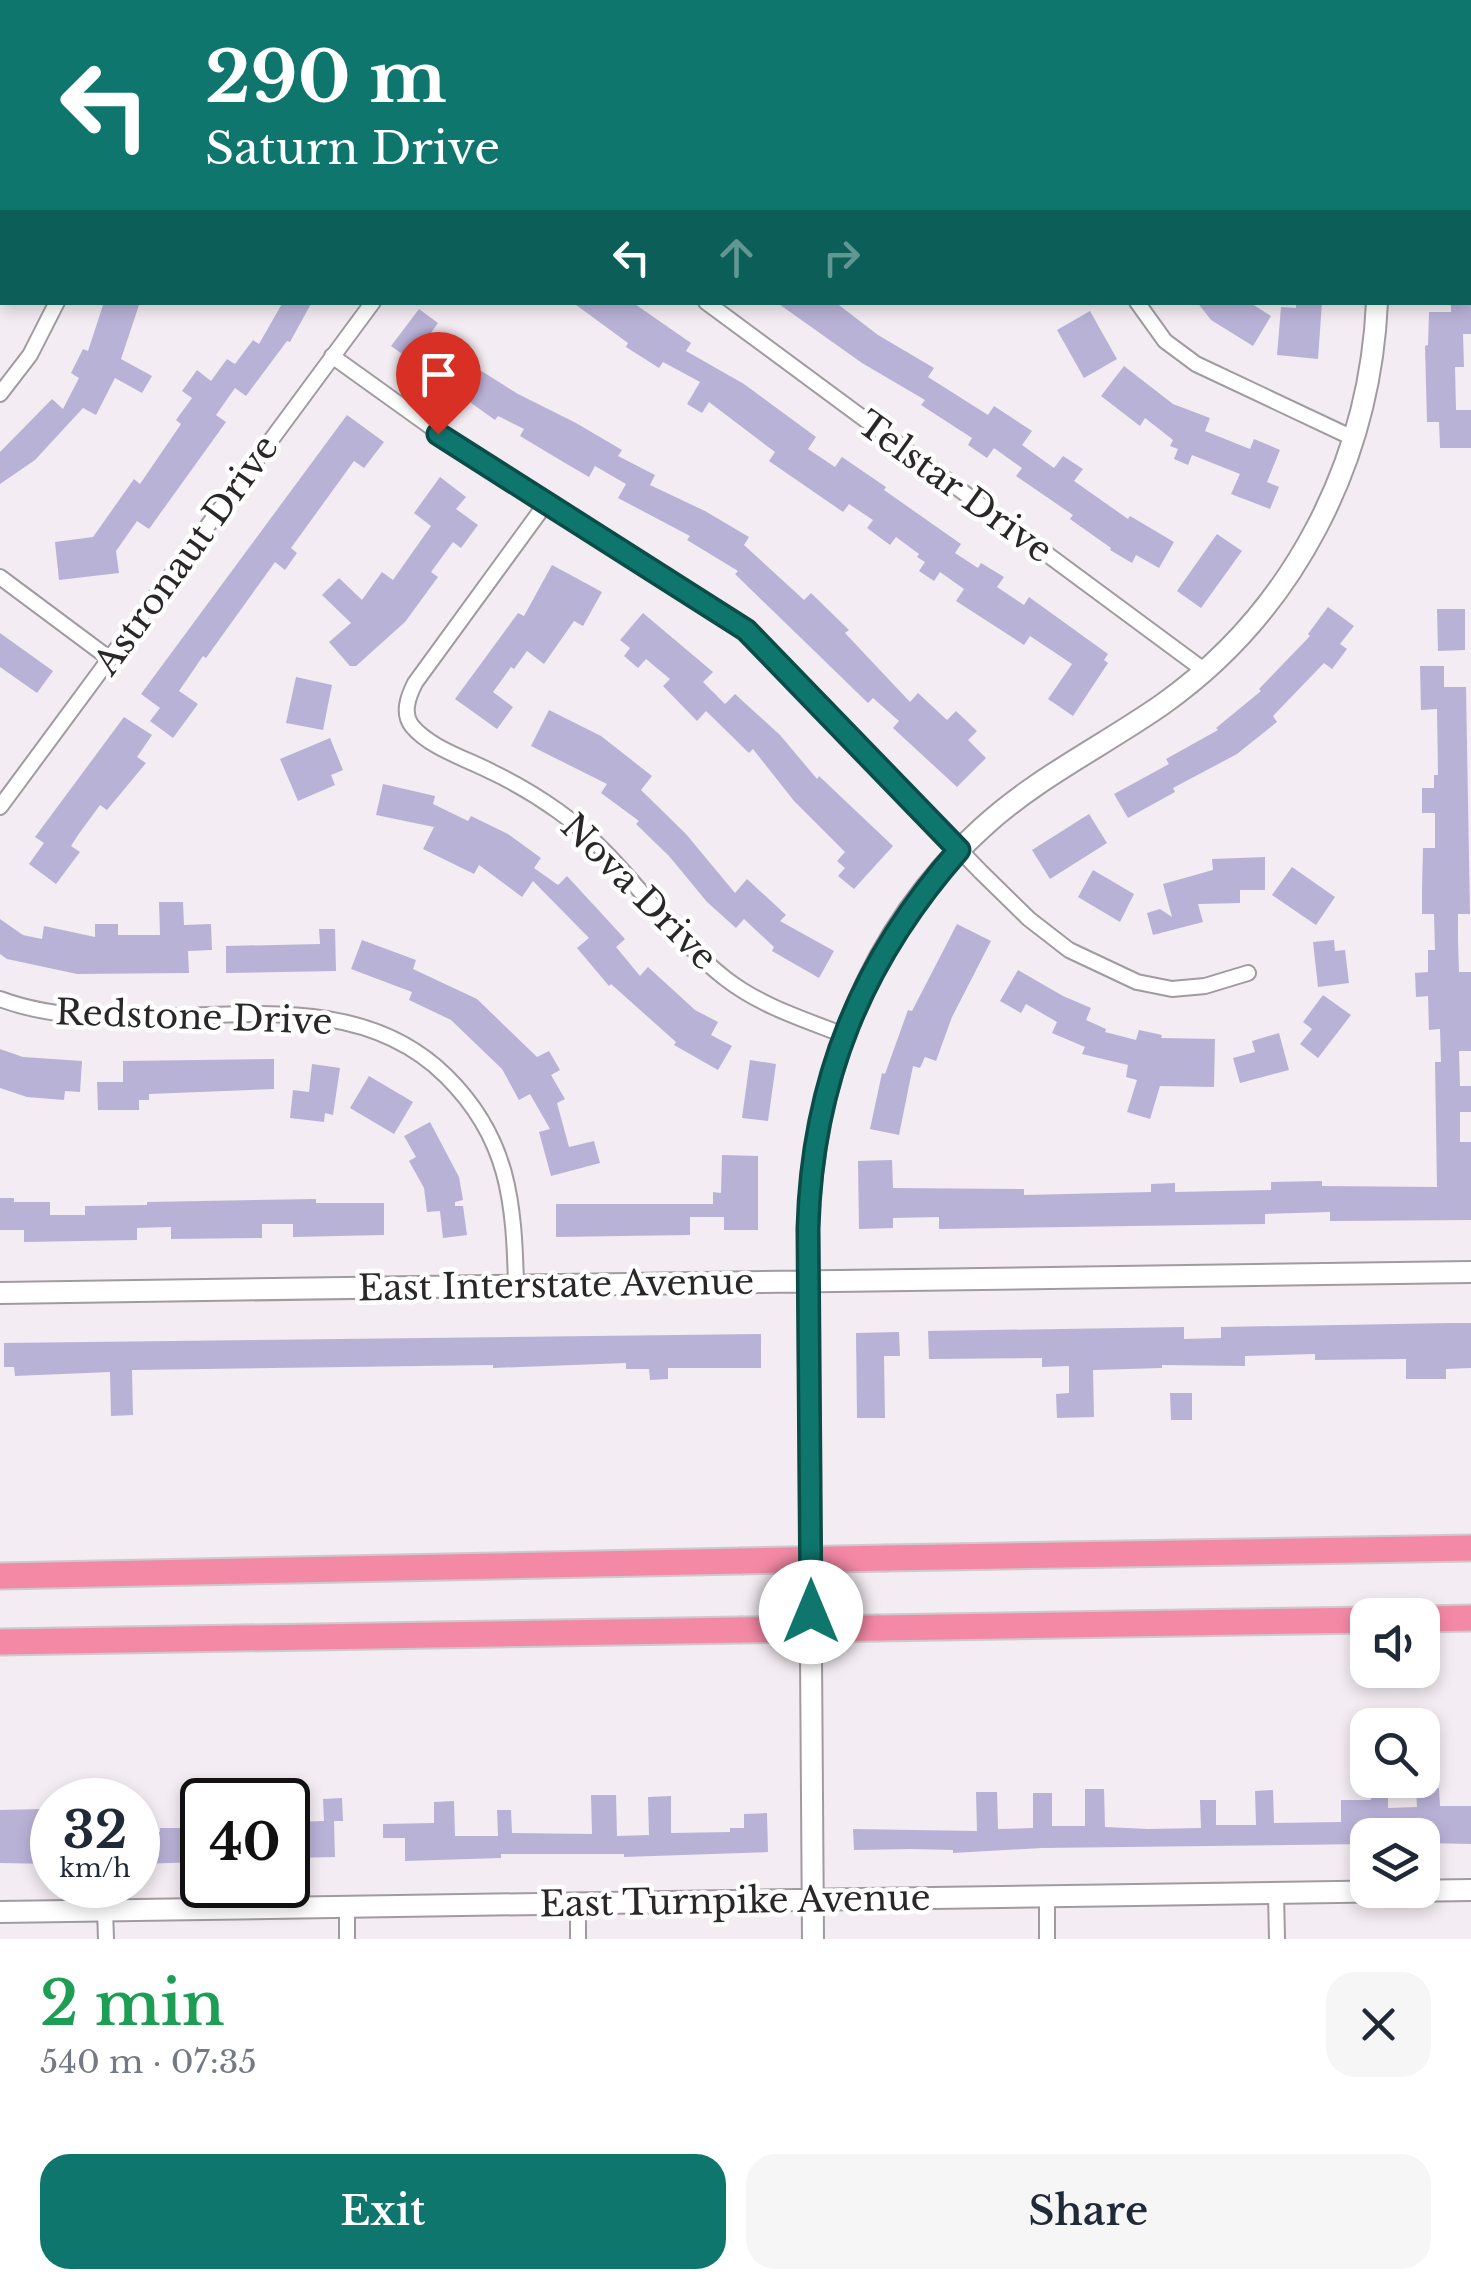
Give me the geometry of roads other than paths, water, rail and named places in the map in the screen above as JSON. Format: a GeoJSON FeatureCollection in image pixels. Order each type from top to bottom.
{"type":"FeatureCollection","features":[{"type":"Feature","properties":{"kind":"highway"},"geometry":{"type":"LineString","coordinates":[[0,1576],[1471,1548]]}},
{"type":"Feature","properties":{"kind":"highway"},"geometry":{"type":"LineString","coordinates":[[1440,1619],[1471,1618]]}},
{"type":"Feature","properties":{"kind":"highway"},"geometry":{"type":"LineString","coordinates":[[0,1642],[1350,1620]]}},
{"type":"Feature","properties":{"kind":"street"},"geometry":{"type":"LineString","coordinates":[[0,394],[30,355],[55,305]]}},
{"type":"Feature","properties":{"kind":"street","name":"Astronaut Drive"},"geometry":{"type":"LineString","coordinates":[[0,808],[370,305]]}},
{"type":"Feature","properties":{"kind":"street","name":"Telstar Drive"},"geometry":{"type":"LineString","coordinates":[[710,305],[1204,670]]}},
{"type":"Feature","properties":{"kind":"street"},"geometry":{"type":"LineString","coordinates":[[1139,305],[1165,341],[1196,364],[1355,439]]}},
{"type":"Feature","properties":{"kind":"street"},"geometry":{"type":"LineString","coordinates":[[813,1939],[809,1202],[814,1150],[827,1086],[844,1035],[885,949],[959,850],[1018,798],[1156,709],[1204,670],[1259,614],[1289,575],[1326,510],[1355,439],[1368,388],[1378,305]]}},
{"type":"Feature","properties":{"kind":"street"},"geometry":{"type":"LineString","coordinates":[[332,356],[462,450],[746,630],[959,850],[1048,935],[1112,972],[1136,982],[1172,989],[1205,986],[1248,973]]}},
{"type":"Feature","properties":{"kind":"street","name":"Nova Drive"},"geometry":{"type":"LineString","coordinates":[[547,502],[415,683],[406,707],[408,720],[426,738],[518,785],[578,826],[727,979],[768,1004],[844,1035]]}},
{"type":"Feature","properties":{"kind":"street"},"geometry":{"type":"LineString","coordinates":[[0,577],[110,659]]}},
{"type":"Feature","properties":{"kind":"street","name":"Redstone Drive"},"geometry":{"type":"LineString","coordinates":[[0,999],[42,1012],[91,1018],[318,1016],[358,1025],[404,1043],[455,1084],[494,1141],[513,1208],[516,1286]]}},
{"type":"Feature","properties":{"kind":"street","name":"East Interstate Avenue"},"geometry":{"type":"LineString","coordinates":[[0,1293],[1471,1272]]}},
{"type":"Feature","properties":{"kind":"street","name":"East Turnpike Avenue"},"geometry":{"type":"LineString","coordinates":[[0,1912],[1471,1890]]}},
{"type":"Feature","properties":{"kind":"street"},"geometry":{"type":"LineString","coordinates":[[1276,1894],[1276,1939]]}},
{"type":"Feature","properties":{"kind":"street"},"geometry":{"type":"LineString","coordinates":[[1047,1897],[1047,1939]]}},
{"type":"Feature","properties":{"kind":"street"},"geometry":{"type":"LineString","coordinates":[[578,1903],[578,1939]]}},
{"type":"Feature","properties":{"kind":"street"},"geometry":{"type":"LineString","coordinates":[[347,1906],[347,1939]]}},
{"type":"Feature","properties":{"kind":"street"},"geometry":{"type":"LineString","coordinates":[[106,1910],[106,1939]]}}]}
